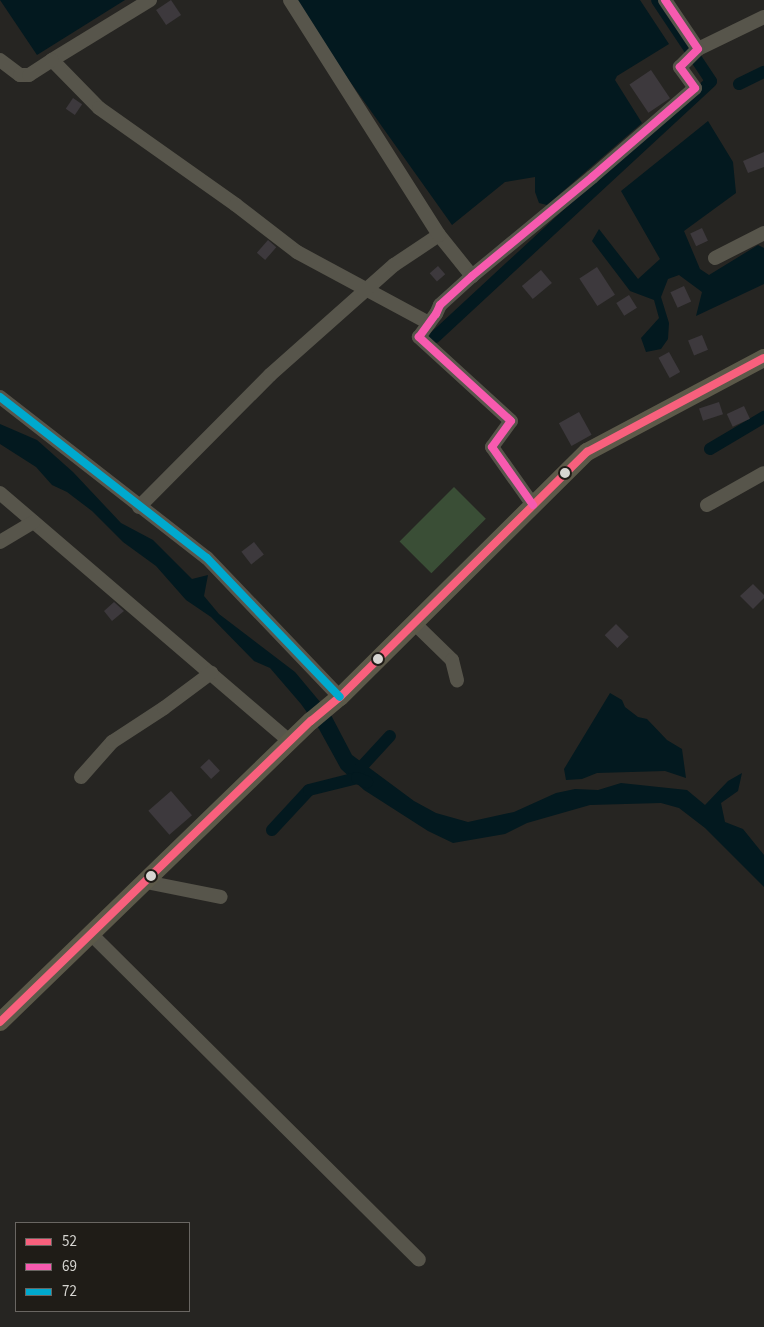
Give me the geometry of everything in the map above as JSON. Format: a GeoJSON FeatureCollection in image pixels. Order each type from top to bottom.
{"type":"FeatureCollection","features":[{"type":"Feature","properties":{"kind":"main road"},"geometry":{"type":"LineString","coordinates":[[0,1022],[311,721],[333,702],[587,452],[764,358]]}},
{"type":"Feature","properties":{"kind":"street"},"geometry":{"type":"LineString","coordinates":[[0,60],[20,75],[29,75],[150,0]]}},
{"type":"Feature","properties":{"kind":"street"},"geometry":{"type":"LineString","coordinates":[[290,0],[439,235],[472,276]]}},
{"type":"Feature","properties":{"kind":"street"},"geometry":{"type":"LineString","coordinates":[[665,0],[694,53]]}},
{"type":"Feature","properties":{"kind":"street"},"geometry":{"type":"LineString","coordinates":[[533,505],[492,447],[512,421],[419,337],[440,305],[472,276],[592,177],[695,88],[680,67],[694,53],[764,17]]}},
{"type":"Feature","properties":{"kind":"street"},"geometry":{"type":"LineString","coordinates":[[52,60],[99,108],[236,205],[297,252],[429,323]]}},
{"type":"Feature","properties":{"kind":"street"},"geometry":{"type":"LineString","coordinates":[[715,258],[764,233]]}},
{"type":"Feature","properties":{"kind":"street"},"geometry":{"type":"LineString","coordinates":[[139,507],[270,375],[394,265],[439,235]]}},
{"type":"Feature","properties":{"kind":"street"},"geometry":{"type":"LineString","coordinates":[[0,397],[207,558],[333,702]]}},
{"type":"Feature","properties":{"kind":"street"},"geometry":{"type":"LineString","coordinates":[[708,505],[764,473]]}},
{"type":"Feature","properties":{"kind":"street"},"geometry":{"type":"LineString","coordinates":[[0,493],[291,742]]}},
{"type":"Feature","properties":{"kind":"street"},"geometry":{"type":"LineString","coordinates":[[0,542],[33,522]]}},
{"type":"Feature","properties":{"kind":"street"},"geometry":{"type":"LineString","coordinates":[[414,623],[452,660],[457,680]]}},
{"type":"Feature","properties":{"kind":"street"},"geometry":{"type":"LineString","coordinates":[[81,777],[112,742],[164,708],[211,673]]}},
{"type":"Feature","properties":{"kind":"street"},"geometry":{"type":"LineString","coordinates":[[146,882],[221,897]]}},
{"type":"Feature","properties":{"kind":"street"},"geometry":{"type":"LineString","coordinates":[[91,934],[419,1260]]}},
{"type":"Feature","properties":{"kind":"green space"},"geometry":{"type":"Polygon","coordinates":[[[454,487],[486,519],[431,573],[400,541],[454,487]]]}},
{"type":"Feature","properties":{"kind":"water"},"geometry":{"type":"Polygon","coordinates":[[[0,0],[125,0],[37,55],[0,0]]]}},
{"type":"Feature","properties":{"kind":"water"},"geometry":{"type":"Polygon","coordinates":[[[296,0],[640,0],[669,44],[617,76],[615,80],[642,123],[547,205],[539,203],[535,192],[535,177],[505,182],[452,225],[314,31],[296,0]]]}},
{"type":"Feature","properties":{"kind":"water"},"geometry":{"type":"Polygon","coordinates":[[[708,121],[733,162],[736,193],[684,231],[700,269],[709,275],[758,245],[764,248],[764,284],[696,316],[702,292],[679,275],[668,279],[661,297],[669,323],[668,339],[661,349],[646,352],[641,338],[659,318],[654,300],[630,291],[592,241],[599,229],[638,279],[660,259],[621,191],[708,121]]]}},
{"type":"Feature","properties":{"kind":"water"},"geometry":{"type":"Polygon","coordinates":[[[0,424],[37,440],[73,472],[121,523],[153,540],[192,579],[208,575],[204,596],[219,614],[295,672],[331,715],[352,755],[414,801],[436,813],[468,822],[514,812],[556,793],[575,789],[598,790],[621,783],[687,790],[705,805],[728,781],[742,773],[738,791],[721,803],[725,822],[743,829],[764,855],[764,887],[705,828],[679,808],[661,803],[590,805],[527,823],[505,834],[453,843],[428,831],[364,790],[341,769],[319,729],[301,704],[270,668],[254,661],[211,617],[186,600],[156,566],[123,542],[92,511],[67,492],[52,485],[36,467],[0,444],[0,424]]]}},
{"type":"Feature","properties":{"kind":"water"},"geometry":{"type":"Polygon","coordinates":[[[610,693],[622,700],[625,707],[638,717],[647,719],[667,740],[682,749],[686,778],[665,771],[597,773],[582,779],[566,780],[564,769],[610,693]]]}},
{"type":"Feature","properties":{"kind":"building"},"geometry":{"type":"Polygon","coordinates":[[[171,0],[181,15],[166,25],[156,10],[171,0]]]}},
{"type":"Feature","properties":{"kind":"building"},"geometry":{"type":"Polygon","coordinates":[[[651,70],[670,98],[648,113],[629,85],[651,70]]]}},
{"type":"Feature","properties":{"kind":"building"},"geometry":{"type":"Polygon","coordinates":[[[73,98],[82,104],[75,115],[66,109],[73,98]]]}},
{"type":"Feature","properties":{"kind":"building"},"geometry":{"type":"Polygon","coordinates":[[[764,152],[764,167],[748,173],[743,161],[764,152]]]}},
{"type":"Feature","properties":{"kind":"building"},"geometry":{"type":"Polygon","coordinates":[[[702,228],[708,241],[696,246],[690,233],[702,228]]]}},
{"type":"Feature","properties":{"kind":"building"},"geometry":{"type":"Polygon","coordinates":[[[268,240],[276,247],[265,260],[257,253],[268,240]]]}},
{"type":"Feature","properties":{"kind":"building"},"geometry":{"type":"Polygon","coordinates":[[[438,266],[445,274],[437,282],[430,273],[438,266]]]}},
{"type":"Feature","properties":{"kind":"building"},"geometry":{"type":"Polygon","coordinates":[[[597,267],[615,295],[597,306],[579,278],[597,267]]]}},
{"type":"Feature","properties":{"kind":"building"},"geometry":{"type":"Polygon","coordinates":[[[541,270],[552,283],[533,299],[522,286],[541,270]]]}},
{"type":"Feature","properties":{"kind":"building"},"geometry":{"type":"Polygon","coordinates":[[[684,286],[691,301],[678,308],[670,292],[684,286]]]}},
{"type":"Feature","properties":{"kind":"building"},"geometry":{"type":"Polygon","coordinates":[[[629,295],[637,308],[624,316],[616,303],[629,295]]]}},
{"type":"Feature","properties":{"kind":"building"},"geometry":{"type":"Polygon","coordinates":[[[702,335],[708,350],[694,355],[688,341],[702,335]]]}},
{"type":"Feature","properties":{"kind":"building"},"geometry":{"type":"Polygon","coordinates":[[[669,352],[680,372],[670,378],[659,358],[669,352]]]}},
{"type":"Feature","properties":{"kind":"building"},"geometry":{"type":"Polygon","coordinates":[[[719,402],[723,414],[703,421],[699,408],[719,402]]]}},
{"type":"Feature","properties":{"kind":"building"},"geometry":{"type":"Polygon","coordinates":[[[744,406],[750,419],[733,427],[727,414],[744,406]]]}},
{"type":"Feature","properties":{"kind":"building"},"geometry":{"type":"Polygon","coordinates":[[[579,412],[592,435],[571,446],[559,423],[579,412]]]}},
{"type":"Feature","properties":{"kind":"building"},"geometry":{"type":"Polygon","coordinates":[[[254,542],[264,555],[251,564],[241,552],[254,542]]]}},
{"type":"Feature","properties":{"kind":"building"},"geometry":{"type":"Polygon","coordinates":[[[753,584],[764,595],[764,598],[753,609],[740,596],[753,584]]]}},
{"type":"Feature","properties":{"kind":"building"},"geometry":{"type":"Polygon","coordinates":[[[114,602],[124,611],[112,621],[104,611],[114,602]]]}},
{"type":"Feature","properties":{"kind":"building"},"geometry":{"type":"Polygon","coordinates":[[[616,624],[629,637],[617,648],[605,635],[616,624]]]}},
{"type":"Feature","properties":{"kind":"building"},"geometry":{"type":"Polygon","coordinates":[[[209,759],[220,771],[211,779],[200,767],[209,759]]]}},
{"type":"Feature","properties":{"kind":"building"},"geometry":{"type":"Polygon","coordinates":[[[171,791],[192,815],[169,835],[148,811],[171,791]]]}},
{"type":"Feature","properties":{"kind":"waterway"},"geometry":{"type":"LineString","coordinates":[[435,337],[711,81],[657,0]]}},
{"type":"Feature","properties":{"kind":"waterway"},"geometry":{"type":"LineString","coordinates":[[739,84],[764,72]]}},
{"type":"Feature","properties":{"kind":"waterway"},"geometry":{"type":"LineString","coordinates":[[710,449],[764,417]]}},
{"type":"Feature","properties":{"kind":"waterway"},"geometry":{"type":"LineString","coordinates":[[354,775],[390,736]]}},
{"type":"Feature","properties":{"kind":"waterway"},"geometry":{"type":"LineString","coordinates":[[272,830],[309,790],[357,778],[367,782]]}},
{"type":"Feature","properties":{"kind":"transit line","name":"69"},"geometry":{"type":"LineString","coordinates":[[533,505],[492,447],[511,421],[419,337],[436,314],[440,305],[472,276],[592,177],[695,88],[680,67],[698,49],[665,0]]}},
{"type":"Feature","properties":{"kind":"transit line","name":"52"},"geometry":{"type":"LineString","coordinates":[[0,1022],[311,721],[340,697],[587,452],[764,358]]}},
{"type":"Feature","properties":{"kind":"transit line","name":"72"},"geometry":{"type":"LineString","coordinates":[[0,397],[207,558],[340,697]]}}]}
